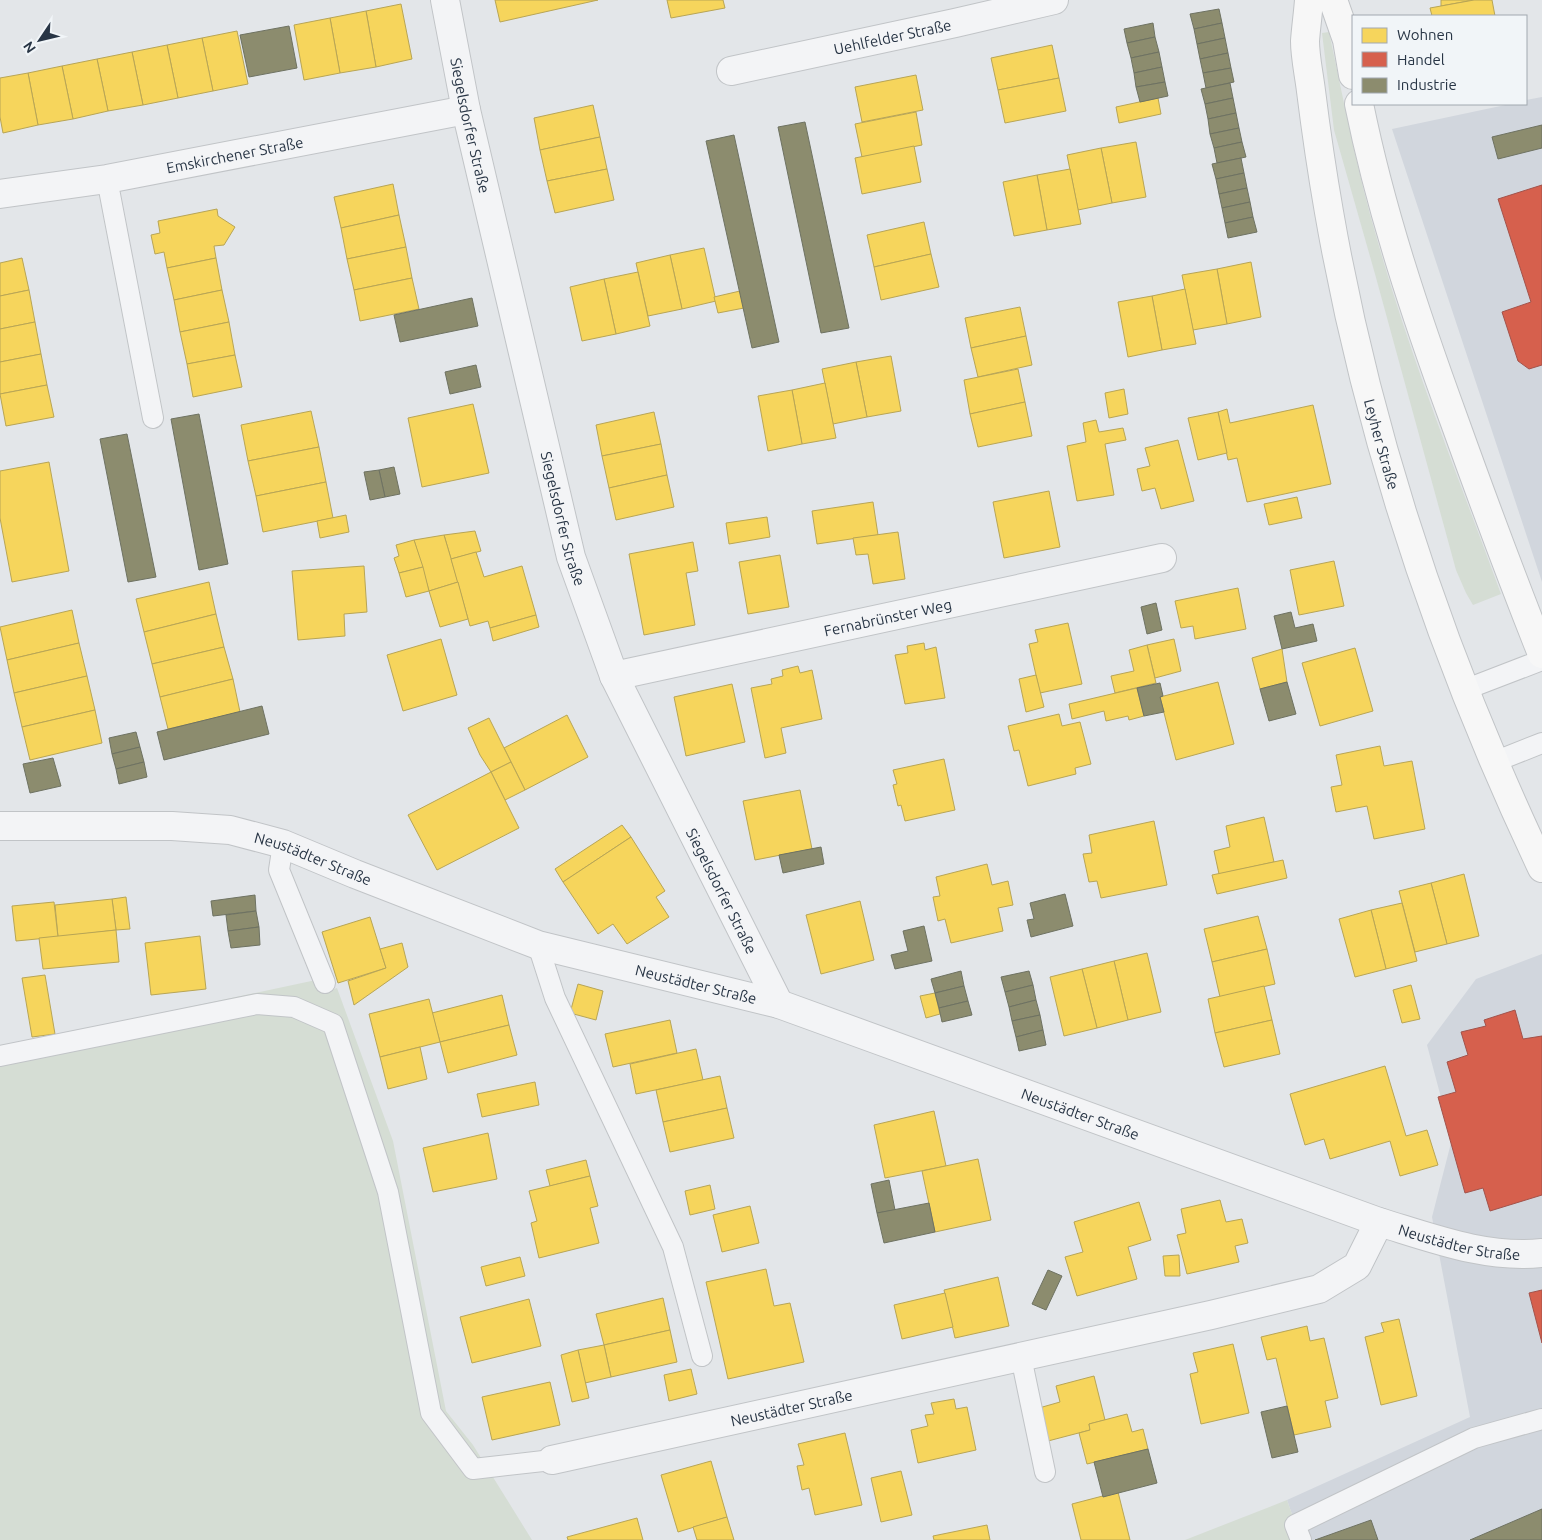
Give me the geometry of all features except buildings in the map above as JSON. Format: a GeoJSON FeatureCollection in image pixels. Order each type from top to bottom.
{"type":"FeatureCollection","features":[{"type":"Feature","properties":{"kind":"main road","name":"Leyher Straße"},"geometry":{"type":"LineString","coordinates":[[1309,0],[1305,43],[1324,187],[1348,314],[1383,453],[1432,608],[1494,762],[1542,868]]}},
{"type":"Feature","properties":{"kind":"main road"},"geometry":{"type":"LineString","coordinates":[[1333,0],[1347,40],[1352,68]]}},
{"type":"Feature","properties":{"kind":"main road"},"geometry":{"type":"LineString","coordinates":[[1359,105],[1387,220],[1416,313],[1494,530],[1542,654]]}},
{"type":"Feature","properties":{"kind":"street","name":"Siegelsdorfer Straße"},"geometry":{"type":"LineString","coordinates":[[445,0],[466,110],[571,557],[614,676],[779,1004]]}},
{"type":"Feature","properties":{"kind":"street","name":"Uehlfelder Straße"},"geometry":{"type":"LineString","coordinates":[[731,71],[955,24],[1054,0]]}},
{"type":"Feature","properties":{"kind":"street","name":"Emskirchener Straße"},"geometry":{"type":"LineString","coordinates":[[0,194],[107,179],[466,110]]}},
{"type":"Feature","properties":{"kind":"street","name":"Fernabrünster Weg"},"geometry":{"type":"LineString","coordinates":[[614,676],[1162,558]]}},
{"type":"Feature","properties":{"kind":"street","name":"Neustädter Straße"},"geometry":{"type":"LineString","coordinates":[[0,826],[172,826],[230,830],[283,844],[538,946],[779,1004],[1379,1222],[1442,1242],[1492,1253],[1542,1253]]}},
{"type":"Feature","properties":{"kind":"street","name":"Neustädter Straße"},"geometry":{"type":"LineString","coordinates":[[552,1460],[1211,1315],[1320,1289],[1357,1266],[1379,1222]]}},
{"type":"Feature","properties":{"kind":"lane"},"geometry":{"type":"LineString","coordinates":[[107,179],[153,418]]}},
{"type":"Feature","properties":{"kind":"lane"},"geometry":{"type":"LineString","coordinates":[[1464,690],[1542,660]]}},
{"type":"Feature","properties":{"kind":"lane"},"geometry":{"type":"LineString","coordinates":[[1494,762],[1542,743]]}},
{"type":"Feature","properties":{"kind":"lane"},"geometry":{"type":"LineString","coordinates":[[283,844],[279,870],[325,983]]}},
{"type":"Feature","properties":{"kind":"lane"},"geometry":{"type":"LineString","coordinates":[[538,946],[555,998],[673,1247],[702,1356]]}},
{"type":"Feature","properties":{"kind":"lane"},"geometry":{"type":"LineString","coordinates":[[0,1056],[257,1004],[294,1007],[333,1024],[388,1192],[431,1413],[473,1469],[552,1460]]}},
{"type":"Feature","properties":{"kind":"lane"},"geometry":{"type":"LineString","coordinates":[[1021,1357],[1045,1472]]}},
{"type":"Feature","properties":{"kind":"lane"},"geometry":{"type":"LineString","coordinates":[[1301,1540],[1295,1525],[1474,1438],[1542,1419]]}},
{"type":"Feature","properties":{"kind":"shaded area"},"geometry":{"type":"Polygon","coordinates":[[[1329,32],[1363,188],[1390,284],[1436,418],[1501,594],[1473,605],[1456,570],[1334,130],[1322,33],[1329,32]]]}},
{"type":"Feature","properties":{"kind":"shaded area"},"geometry":{"type":"Polygon","coordinates":[[[1542,97],[1542,582],[1392,129],[1505,105],[1527,105],[1527,100],[1542,97]]]}},
{"type":"Feature","properties":{"kind":"shaded area"},"geometry":{"type":"Polygon","coordinates":[[[1542,954],[1542,1540],[1301,1540],[1287,1500],[1470,1417],[1432,1217],[1452,1139],[1427,1045],[1476,979],[1542,954]]]}},
{"type":"Feature","properties":{"kind":"shaded area"},"geometry":{"type":"Polygon","coordinates":[[[316,980],[321,993],[337,988],[393,1141],[446,1411],[473,1445],[532,1540],[0,1540],[0,1047],[316,980]]]}},
{"type":"Feature","properties":{"kind":"shaded area"},"geometry":{"type":"Polygon","coordinates":[[[1287,1500],[1301,1540],[1185,1540],[1287,1500]]]}}]}
